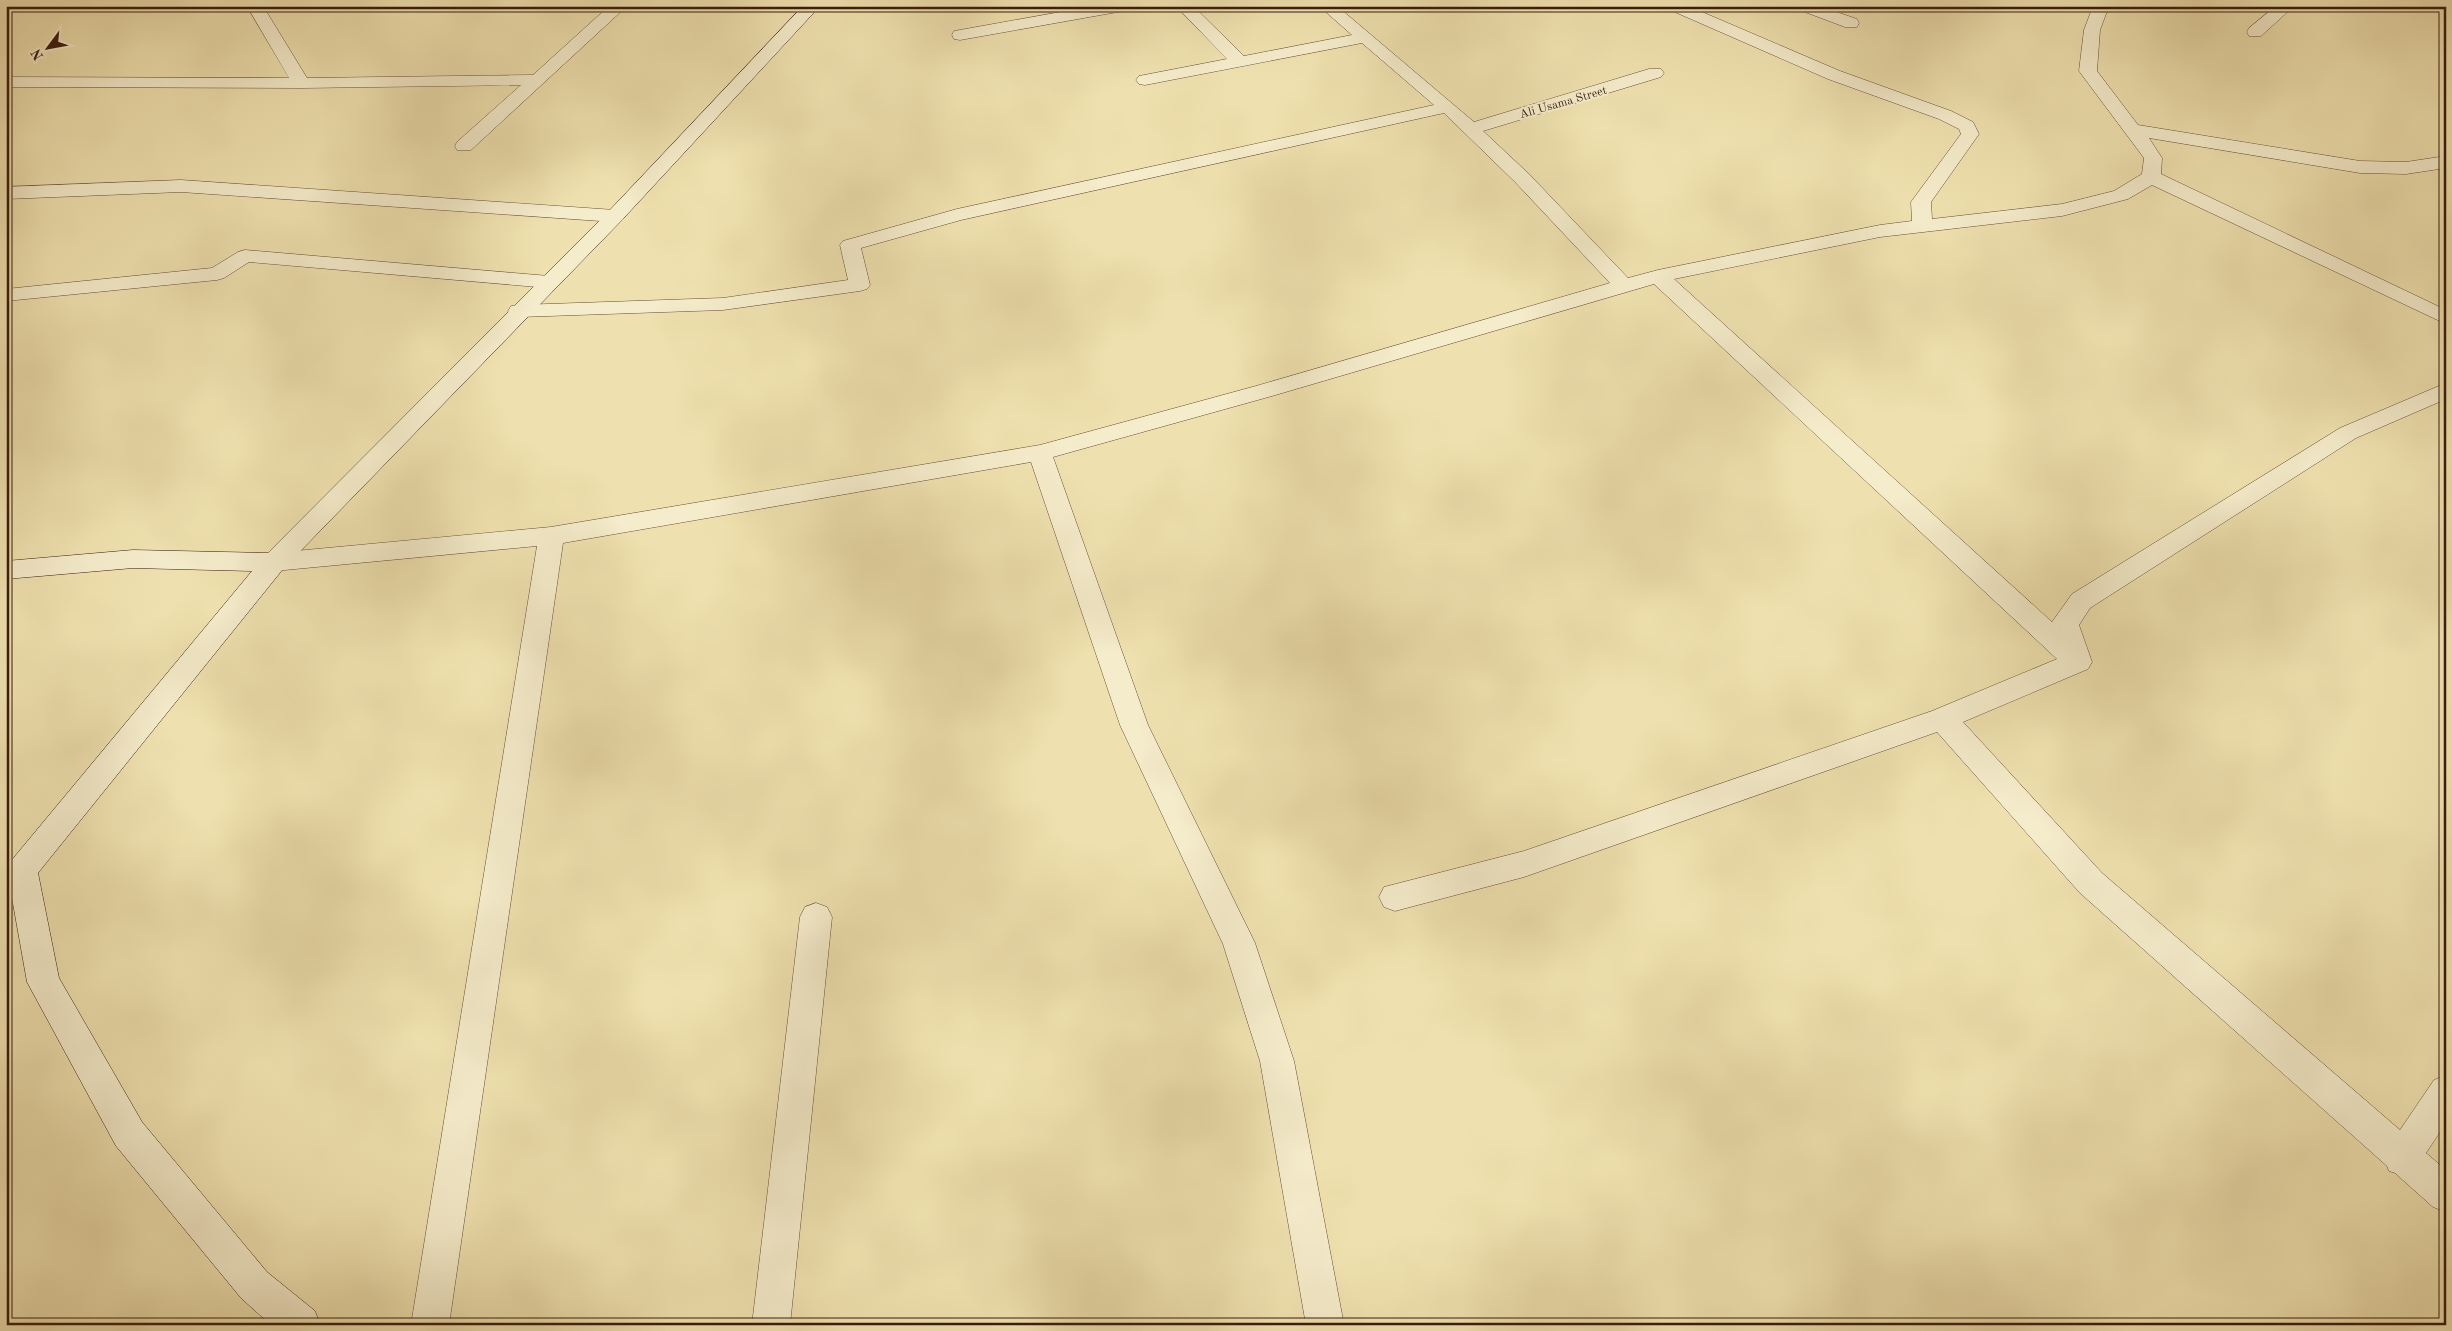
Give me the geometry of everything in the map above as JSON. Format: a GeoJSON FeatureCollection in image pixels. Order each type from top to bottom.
{"type":"FeatureCollection","features":[{"type":"Feature","properties":{"kind":"street"},"geometry":{"type":"LineString","coordinates":[[255,6],[301,83]]}},
{"type":"Feature","properties":{"kind":"street"},"geometry":{"type":"LineString","coordinates":[[464,146],[620,6]]}},
{"type":"Feature","properties":{"kind":"street"},"geometry":{"type":"LineString","coordinates":[[301,1325],[254,1285],[129,1134],[42,982],[14,877],[274,562],[519,311],[615,216],[812,6]]}},
{"type":"Feature","properties":{"kind":"street"},"geometry":{"type":"LineString","coordinates":[[960,35],[1122,6]]}},
{"type":"Feature","properties":{"kind":"street"},"geometry":{"type":"LineString","coordinates":[[1184,6],[1239,62]]}},
{"type":"Feature","properties":{"kind":"street"},"geometry":{"type":"LineString","coordinates":[[1327,6],[1448,107],[1522,178],[1623,285]]}},
{"type":"Feature","properties":{"kind":"street"},"geometry":{"type":"LineString","coordinates":[[1674,6],[1834,75],[1945,115],[1966,126],[1970,134],[1935,180],[1921,202],[1922,226]]}},
{"type":"Feature","properties":{"kind":"street"},"geometry":{"type":"LineString","coordinates":[[1803,6],[1851,23]]}},
{"type":"Feature","properties":{"kind":"street"},"geometry":{"type":"LineString","coordinates":[[2101,6],[2092,30],[2088,71],[2113,107],[2134,130],[2153,158],[2151,177]]}},
{"type":"Feature","properties":{"kind":"street"},"geometry":{"type":"LineString","coordinates":[[2255,32],[2286,6]]}},
{"type":"Feature","properties":{"kind":"street"},"geometry":{"type":"LineString","coordinates":[[1145,80],[1364,38]]}},
{"type":"Feature","properties":{"kind":"street","name":"Ali Usama Street"},"geometry":{"type":"LineString","coordinates":[[1470,129],[1655,73]]}},
{"type":"Feature","properties":{"kind":"street"},"geometry":{"type":"LineString","coordinates":[[6,82],[301,83],[539,80]]}},
{"type":"Feature","properties":{"kind":"street"},"geometry":{"type":"LineString","coordinates":[[519,311],[723,304],[860,285],[850,245],[957,216],[1448,107]]}},
{"type":"Feature","properties":{"kind":"street"},"geometry":{"type":"LineString","coordinates":[[2134,130],[2360,167],[2406,168],[2446,162]]}},
{"type":"Feature","properties":{"kind":"street"},"geometry":{"type":"LineString","coordinates":[[6,570],[133,559],[274,562],[551,536],[1040,453],[1264,391],[1658,276],[1880,231],[2062,210],[2121,195],[2151,177]]}},
{"type":"Feature","properties":{"kind":"street"},"geometry":{"type":"LineString","coordinates":[[2151,177],[2446,318]]}},
{"type":"Feature","properties":{"kind":"street"},"geometry":{"type":"LineString","coordinates":[[6,193],[181,186],[615,216]]}},
{"type":"Feature","properties":{"kind":"street"},"geometry":{"type":"LineString","coordinates":[[6,295],[216,274],[245,256],[549,282]]}},
{"type":"Feature","properties":{"kind":"street"},"geometry":{"type":"LineString","coordinates":[[1658,276],[2078,662]]}},
{"type":"Feature","properties":{"kind":"street"},"geometry":{"type":"LineString","coordinates":[[2078,662],[2065,624],[2081,601],[2348,432],[2446,390]]}},
{"type":"Feature","properties":{"kind":"street"},"geometry":{"type":"LineString","coordinates":[[1040,453],[1134,725],[1240,943],[1277,1061],[1325,1325]]}},
{"type":"Feature","properties":{"kind":"street"},"geometry":{"type":"LineString","coordinates":[[430,1325],[551,536]]}},
{"type":"Feature","properties":{"kind":"street"},"geometry":{"type":"LineString","coordinates":[[1394,897],[1524,864],[1942,719],[2078,662]]}},
{"type":"Feature","properties":{"kind":"street"},"geometry":{"type":"LineString","coordinates":[[1942,719],[2091,883],[2402,1158],[2446,1194]]}},
{"type":"Feature","properties":{"kind":"street"},"geometry":{"type":"LineString","coordinates":[[771,1325],[816,917]]}},
{"type":"Feature","properties":{"kind":"street"},"geometry":{"type":"LineString","coordinates":[[2402,1158],[2446,1092]]}}]}
